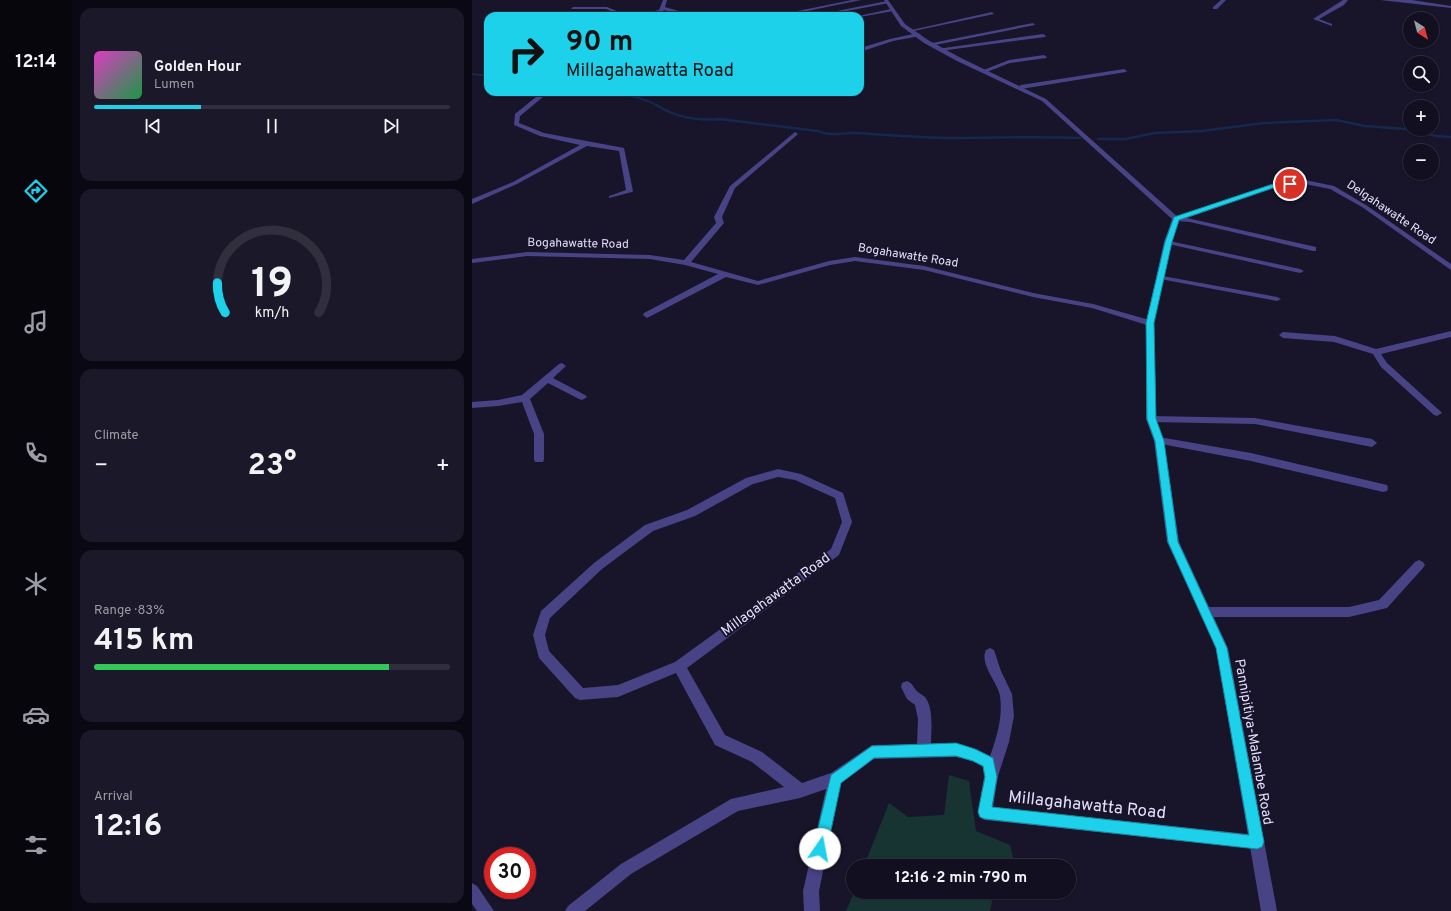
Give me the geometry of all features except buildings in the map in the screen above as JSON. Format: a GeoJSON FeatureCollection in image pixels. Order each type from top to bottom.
{"type":"FeatureCollection","features":[{"type":"Feature","properties":{"kind":"street"},"geometry":{"type":"LineString","coordinates":[[656,12],[661,11],[665,0]]}},
{"type":"Feature","properties":{"kind":"street"},"geometry":{"type":"LineString","coordinates":[[796,12],[859,0]]}},
{"type":"Feature","properties":{"kind":"street"},"geometry":{"type":"LineString","coordinates":[[1215,8],[1224,0]]}},
{"type":"Feature","properties":{"kind":"street"},"geometry":{"type":"LineString","coordinates":[[1330,25],[1315,20],[1346,0]]}},
{"type":"Feature","properties":{"kind":"street"},"geometry":{"type":"LineString","coordinates":[[1382,0],[1409,1],[1451,6],[1449,0]]}},
{"type":"Feature","properties":{"kind":"street"},"geometry":{"type":"LineString","coordinates":[[839,12],[888,4]]}},
{"type":"Feature","properties":{"kind":"street"},"geometry":{"type":"LineString","coordinates":[[864,14],[888,4]]}},
{"type":"Feature","properties":{"kind":"street"},"geometry":{"type":"LineString","coordinates":[[888,4],[914,33],[930,44],[984,71],[1021,87],[1044,100],[1176,219],[1190,220],[1313,249]]}},
{"type":"Feature","properties":{"kind":"street"},"geometry":{"type":"LineString","coordinates":[[573,8],[607,8],[617,12]]}},
{"type":"Feature","properties":{"kind":"street"},"geometry":{"type":"LineString","coordinates":[[663,8],[678,12]]}},
{"type":"Feature","properties":{"kind":"street"},"geometry":{"type":"LineString","coordinates":[[864,49],[914,33],[992,13]]}},
{"type":"Feature","properties":{"kind":"street"},"geometry":{"type":"LineString","coordinates":[[930,44],[1033,24]]}},
{"type":"Feature","properties":{"kind":"street"},"geometry":{"type":"LineString","coordinates":[[940,49],[1043,36]]}},
{"type":"Feature","properties":{"kind":"street"},"geometry":{"type":"LineString","coordinates":[[984,71],[1022,59],[1044,58]]}},
{"type":"Feature","properties":{"kind":"street"},"geometry":{"type":"LineString","coordinates":[[1021,87],[1124,71]]}},
{"type":"Feature","properties":{"kind":"street"},"geometry":{"type":"LineString","coordinates":[[541,96],[517,114],[516,124],[542,135],[586,144],[622,149],[630,191],[611,197]]}},
{"type":"Feature","properties":{"kind":"street"},"geometry":{"type":"LineString","coordinates":[[686,264],[720,223],[718,217],[732,187],[795,134]]}},
{"type":"Feature","properties":{"kind":"street"},"geometry":{"type":"LineString","coordinates":[[472,202],[515,183],[586,144]]}},
{"type":"Feature","properties":{"kind":"street","name":"Delgahawatte Road"},"geometry":{"type":"LineString","coordinates":[[1176,219],[1276,185],[1305,182],[1332,187],[1364,206],[1451,268]]}},
{"type":"Feature","properties":{"kind":"street","name":"Pannipitiya-Malambe Road"},"geometry":{"type":"LineString","coordinates":[[1176,219],[1168,242],[1150,323],[1151,419],[1159,441],[1173,542],[1222,648],[1269,911]]}},
{"type":"Feature","properties":{"kind":"street"},"geometry":{"type":"LineString","coordinates":[[1168,242],[1300,270]]}},
{"type":"Feature","properties":{"kind":"street","name":"Bogahawatte Road"},"geometry":{"type":"LineString","coordinates":[[472,261],[527,254],[650,257],[686,264],[758,283],[829,263],[855,259],[924,268],[1033,294],[1093,306],[1150,323]]}},
{"type":"Feature","properties":{"kind":"street"},"geometry":{"type":"LineString","coordinates":[[647,315],[725,274]]}},
{"type":"Feature","properties":{"kind":"street"},"geometry":{"type":"LineString","coordinates":[[1160,278],[1277,299]]}},
{"type":"Feature","properties":{"kind":"street"},"geometry":{"type":"LineString","coordinates":[[1283,335],[1335,339],[1376,352],[1451,334]]}},
{"type":"Feature","properties":{"kind":"street"},"geometry":{"type":"LineString","coordinates":[[1376,352],[1384,365],[1437,413]]}},
{"type":"Feature","properties":{"kind":"street"},"geometry":{"type":"LineString","coordinates":[[472,405],[498,403],[525,398],[562,366]]}},
{"type":"Feature","properties":{"kind":"street"},"geometry":{"type":"LineString","coordinates":[[547,379],[582,397]]}},
{"type":"Feature","properties":{"kind":"street"},"geometry":{"type":"LineString","coordinates":[[525,398],[539,434],[539,460]]}},
{"type":"Feature","properties":{"kind":"street"},"geometry":{"type":"LineString","coordinates":[[1151,419],[1255,421],[1372,443]]}},
{"type":"Feature","properties":{"kind":"street"},"geometry":{"type":"LineString","coordinates":[[1159,441],[1251,457],[1383,488]]}},
{"type":"Feature","properties":{"kind":"street","name":"Millagahawatta Road"},"geometry":{"type":"LineString","coordinates":[[778,473],[797,476],[839,496],[847,522],[835,552],[679,666],[618,691],[580,694],[543,654],[539,635],[545,615],[598,566],[649,528],[691,513],[750,481],[778,473]]}},
{"type":"Feature","properties":{"kind":"street"},"geometry":{"type":"LineString","coordinates":[[1205,612],[1349,612],[1383,604],[1419,565]]}},
{"type":"Feature","properties":{"kind":"street"},"geometry":{"type":"LineString","coordinates":[[990,654],[995,672],[1006,694],[1007,716],[1002,742],[991,777]]}},
{"type":"Feature","properties":{"kind":"street"},"geometry":{"type":"LineString","coordinates":[[679,666],[720,740],[757,757],[800,790]]}},
{"type":"Feature","properties":{"kind":"street"},"geometry":{"type":"LineString","coordinates":[[907,687],[912,695],[921,702],[925,719],[924,751]]}},
{"type":"Feature","properties":{"kind":"street"},"geometry":{"type":"LineString","coordinates":[[573,911],[626,869],[736,804],[800,790],[835,780],[872,752],[956,750],[975,755],[989,763],[991,777]]}},
{"type":"Feature","properties":{"kind":"street","name":"Millagahawatta Road"},"geometry":{"type":"LineString","coordinates":[[991,777],[985,812],[1257,842]]}},
{"type":"Feature","properties":{"kind":"street"},"geometry":{"type":"LineString","coordinates":[[812,911],[811,891],[835,780]]}},
{"type":"Feature","properties":{"kind":"street"},"geometry":{"type":"LineString","coordinates":[[472,891],[486,911]]}},
{"type":"Feature","properties":{"kind":"green space"},"geometry":{"type":"Polygon","coordinates":[[[949,775],[969,781],[976,831],[1010,845],[1013,859],[867,859],[889,803],[908,817],[944,815],[949,775]]]}},
{"type":"Feature","properties":{"kind":"green space"},"geometry":{"type":"Polygon","coordinates":[[[851,899],[993,899],[990,911],[846,911],[851,899]]]}},
{"type":"Feature","properties":{"kind":"waterway"},"geometry":{"type":"LineString","coordinates":[[472,74],[484,76]]}},
{"type":"Feature","properties":{"kind":"waterway"},"geometry":{"type":"LineString","coordinates":[[632,96],[656,105]]}},
{"type":"Feature","properties":{"kind":"waterway"},"geometry":{"type":"LineString","coordinates":[[656,105],[671,113],[695,119],[720,119],[818,131],[827,134],[857,133],[940,138],[1080,138]]}},
{"type":"Feature","properties":{"kind":"waterway"},"geometry":{"type":"LineString","coordinates":[[1098,139],[1125,139],[1155,133],[1202,131],[1264,123],[1336,120],[1365,126],[1405,129],[1437,136],[1451,137]]}},
{"type":"Feature","properties":{"kind":"route"},"geometry":{"type":"LineString","coordinates":[[820,849],[835,780],[872,752],[956,750],[975,755],[989,763],[991,777],[985,812],[1257,842],[1222,648],[1173,542],[1159,441],[1151,419],[1150,323],[1168,242],[1176,219],[1276,185],[1290,184]]}}]}
